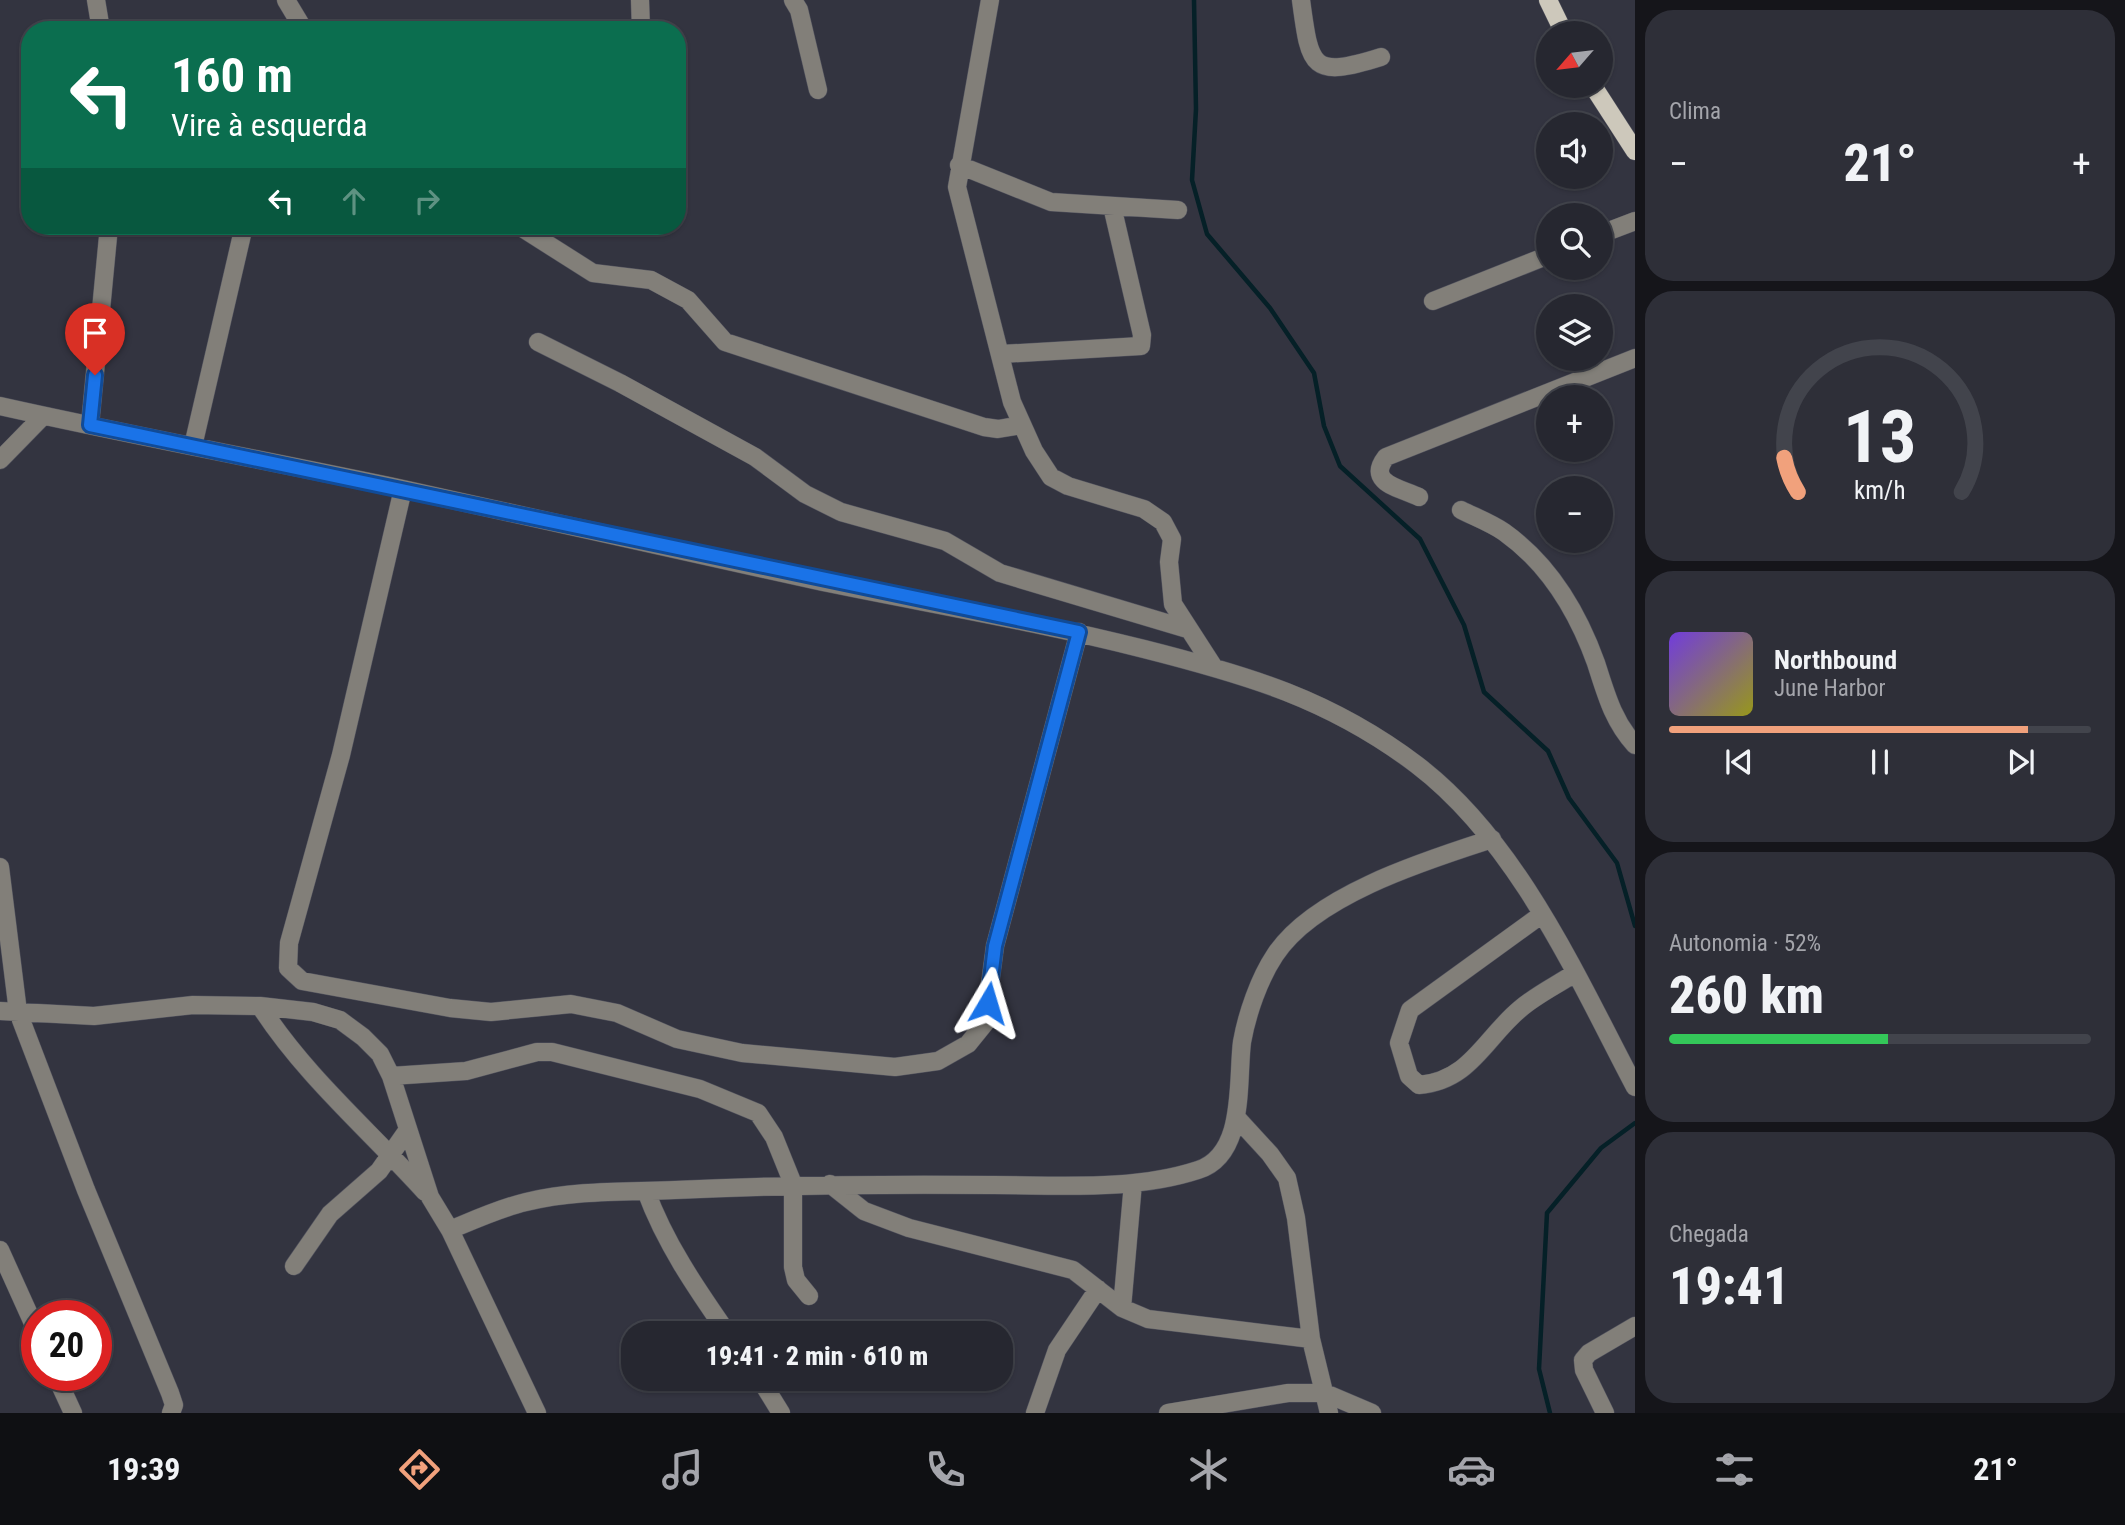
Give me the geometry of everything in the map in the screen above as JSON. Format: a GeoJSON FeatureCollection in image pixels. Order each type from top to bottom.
{"type":"FeatureCollection","features":[{"type":"Feature","properties":{"kind":"main road"},"geometry":{"type":"LineString","coordinates":[[1548,0],[1558,21]]}},
{"type":"Feature","properties":{"kind":"main road"},"geometry":{"type":"LineString","coordinates":[[1601,98],[1635,151]]}},
{"type":"Feature","properties":{"kind":"street"},"geometry":{"type":"LineString","coordinates":[[96,0],[100,21]]}},
{"type":"Feature","properties":{"kind":"street"},"geometry":{"type":"LineString","coordinates":[[286,0],[299,21]]}},
{"type":"Feature","properties":{"kind":"street"},"geometry":{"type":"LineString","coordinates":[[640,0],[641,21]]}},
{"type":"Feature","properties":{"kind":"street"},"geometry":{"type":"LineString","coordinates":[[793,0],[799,10],[818,90]]}},
{"type":"Feature","properties":{"kind":"street"},"geometry":{"type":"LineString","coordinates":[[990,0],[978,83],[957,187],[961,210],[1021,425],[1051,477],[1068,486],[1144,509],[1163,522],[1172,539],[1169,562],[1173,604],[1213,666]]}},
{"type":"Feature","properties":{"kind":"street"},"geometry":{"type":"LineString","coordinates":[[1301,0],[1307,44],[1319,64],[1329,69],[1343,69],[1381,57]]}},
{"type":"Feature","properties":{"kind":"street"},"geometry":{"type":"LineString","coordinates":[[960,165],[1051,202],[1178,210]]}},
{"type":"Feature","properties":{"kind":"street"},"geometry":{"type":"LineString","coordinates":[[1001,354],[1141,346],[1142,335],[1112,206]]}},
{"type":"Feature","properties":{"kind":"street"},"geometry":{"type":"LineString","coordinates":[[1613,229],[1635,221]]}},
{"type":"Feature","properties":{"kind":"street"},"geometry":{"type":"LineString","coordinates":[[90,425],[108,235]]}},
{"type":"Feature","properties":{"kind":"street"},"geometry":{"type":"LineString","coordinates":[[193,446],[242,235]]}},
{"type":"Feature","properties":{"kind":"street"},"geometry":{"type":"LineString","coordinates":[[533,235],[593,273],[651,280],[688,300],[725,342],[984,427],[999,429],[1021,425]]}},
{"type":"Feature","properties":{"kind":"street"},"geometry":{"type":"LineString","coordinates":[[1433,301],[1536,260]]}},
{"type":"Feature","properties":{"kind":"street"},"geometry":{"type":"LineString","coordinates":[[538,342],[620,383],[755,457],[805,494],[841,512],[945,541],[1000,573],[1186,628]]}},
{"type":"Feature","properties":{"kind":"street"},"geometry":{"type":"LineString","coordinates":[[1419,497],[1384,481],[1379,474],[1379,466],[1386,457],[1635,358]]}},
{"type":"Feature","properties":{"kind":"street"},"geometry":{"type":"LineString","coordinates":[[0,406],[403,489],[825,582],[1079,632],[1213,666],[1271,684],[1351,720],[1418,765],[1462,804],[1492,838],[1541,915],[1635,1087]]}},
{"type":"Feature","properties":{"kind":"street"},"geometry":{"type":"LineString","coordinates":[[0,460],[43,416]]}},
{"type":"Feature","properties":{"kind":"street"},"geometry":{"type":"LineString","coordinates":[[403,489],[341,755],[289,943],[288,968],[302,981],[371,995],[491,1012],[571,1004],[617,1013],[677,1039],[742,1053],[895,1067],[938,1060],[968,1044],[985,1023],[995,946],[1079,632]]}},
{"type":"Feature","properties":{"kind":"street"},"geometry":{"type":"LineString","coordinates":[[1461,510],[1503,531],[1547,573],[1581,625],[1613,715],[1635,746]]}},
{"type":"Feature","properties":{"kind":"street"},"geometry":{"type":"LineString","coordinates":[[450,1230],[524,1202],[581,1192],[793,1184],[1133,1183],[1202,1170],[1224,1151],[1236,1117],[1243,1040],[1259,986],[1276,953],[1304,924],[1350,894],[1422,862],[1492,838]]}},
{"type":"Feature","properties":{"kind":"street"},"geometry":{"type":"LineString","coordinates":[[0,867],[9,1011],[170,1393],[174,1405],[171,1413]]}},
{"type":"Feature","properties":{"kind":"street"},"geometry":{"type":"LineString","coordinates":[[1541,915],[1410,1010],[1401,1028],[1399,1043],[1409,1076],[1419,1085],[1440,1083],[1483,1051],[1522,1007],[1575,973]]}},
{"type":"Feature","properties":{"kind":"street"},"geometry":{"type":"LineString","coordinates":[[9,1011],[94,1016],[193,1005],[260,1006],[313,1012],[340,1020],[380,1054],[391,1076],[430,1197],[450,1230],[537,1413]]}},
{"type":"Feature","properties":{"kind":"street"},"geometry":{"type":"LineString","coordinates":[[260,1006],[313,1078],[430,1197]]}},
{"type":"Feature","properties":{"kind":"street"},"geometry":{"type":"LineString","coordinates":[[391,1076],[466,1071],[537,1052],[552,1052],[700,1089],[758,1113],[774,1137],[793,1184],[793,1267],[796,1280],[809,1296]]}},
{"type":"Feature","properties":{"kind":"street"},"geometry":{"type":"LineString","coordinates":[[1236,1117],[1270,1154],[1287,1178],[1296,1218],[1311,1339],[1329,1413]]}},
{"type":"Feature","properties":{"kind":"street"},"geometry":{"type":"LineString","coordinates":[[294,1266],[330,1214],[363,1188],[407,1131]]}},
{"type":"Feature","properties":{"kind":"street"},"geometry":{"type":"LineString","coordinates":[[1122,1308],[1133,1183]]}},
{"type":"Feature","properties":{"kind":"street"},"geometry":{"type":"LineString","coordinates":[[830,1184],[864,1211],[932,1234],[1073,1270],[1122,1308],[1147,1319],[1311,1339]]}},
{"type":"Feature","properties":{"kind":"street"},"geometry":{"type":"LineString","coordinates":[[646,1191],[658,1224],[681,1265],[719,1321]]}},
{"type":"Feature","properties":{"kind":"street"},"geometry":{"type":"LineString","coordinates":[[0,1250],[23,1300]]}},
{"type":"Feature","properties":{"kind":"street"},"geometry":{"type":"LineString","coordinates":[[1035,1413],[1057,1350],[1098,1289]]}},
{"type":"Feature","properties":{"kind":"street"},"geometry":{"type":"LineString","coordinates":[[1605,1413],[1584,1370],[1583,1360],[1589,1353],[1635,1326]]}},
{"type":"Feature","properties":{"kind":"street"},"geometry":{"type":"LineString","coordinates":[[63,1391],[73,1413]]}},
{"type":"Feature","properties":{"kind":"street"},"geometry":{"type":"LineString","coordinates":[[767,1391],[781,1413]]}},
{"type":"Feature","properties":{"kind":"street"},"geometry":{"type":"LineString","coordinates":[[1168,1413],[1288,1393],[1325,1393],[1372,1413]]}},
{"type":"Feature","properties":{"kind":"waterway"},"geometry":{"type":"LineString","coordinates":[[1194,0],[1196,109],[1192,180],[1207,234],[1270,308],[1314,373],[1324,426],[1340,466],[1420,539],[1464,625],[1484,692],[1548,751],[1569,798],[1617,863],[1635,926]]}},
{"type":"Feature","properties":{"kind":"waterway"},"geometry":{"type":"LineString","coordinates":[[1550,1413],[1539,1369],[1547,1213],[1601,1148],[1635,1123]]}},
{"type":"Feature","properties":{"kind":"route"},"geometry":{"type":"LineString","coordinates":[[95,375],[90,425],[403,489],[825,582],[1079,632],[995,946],[988,1003]]}}]}
